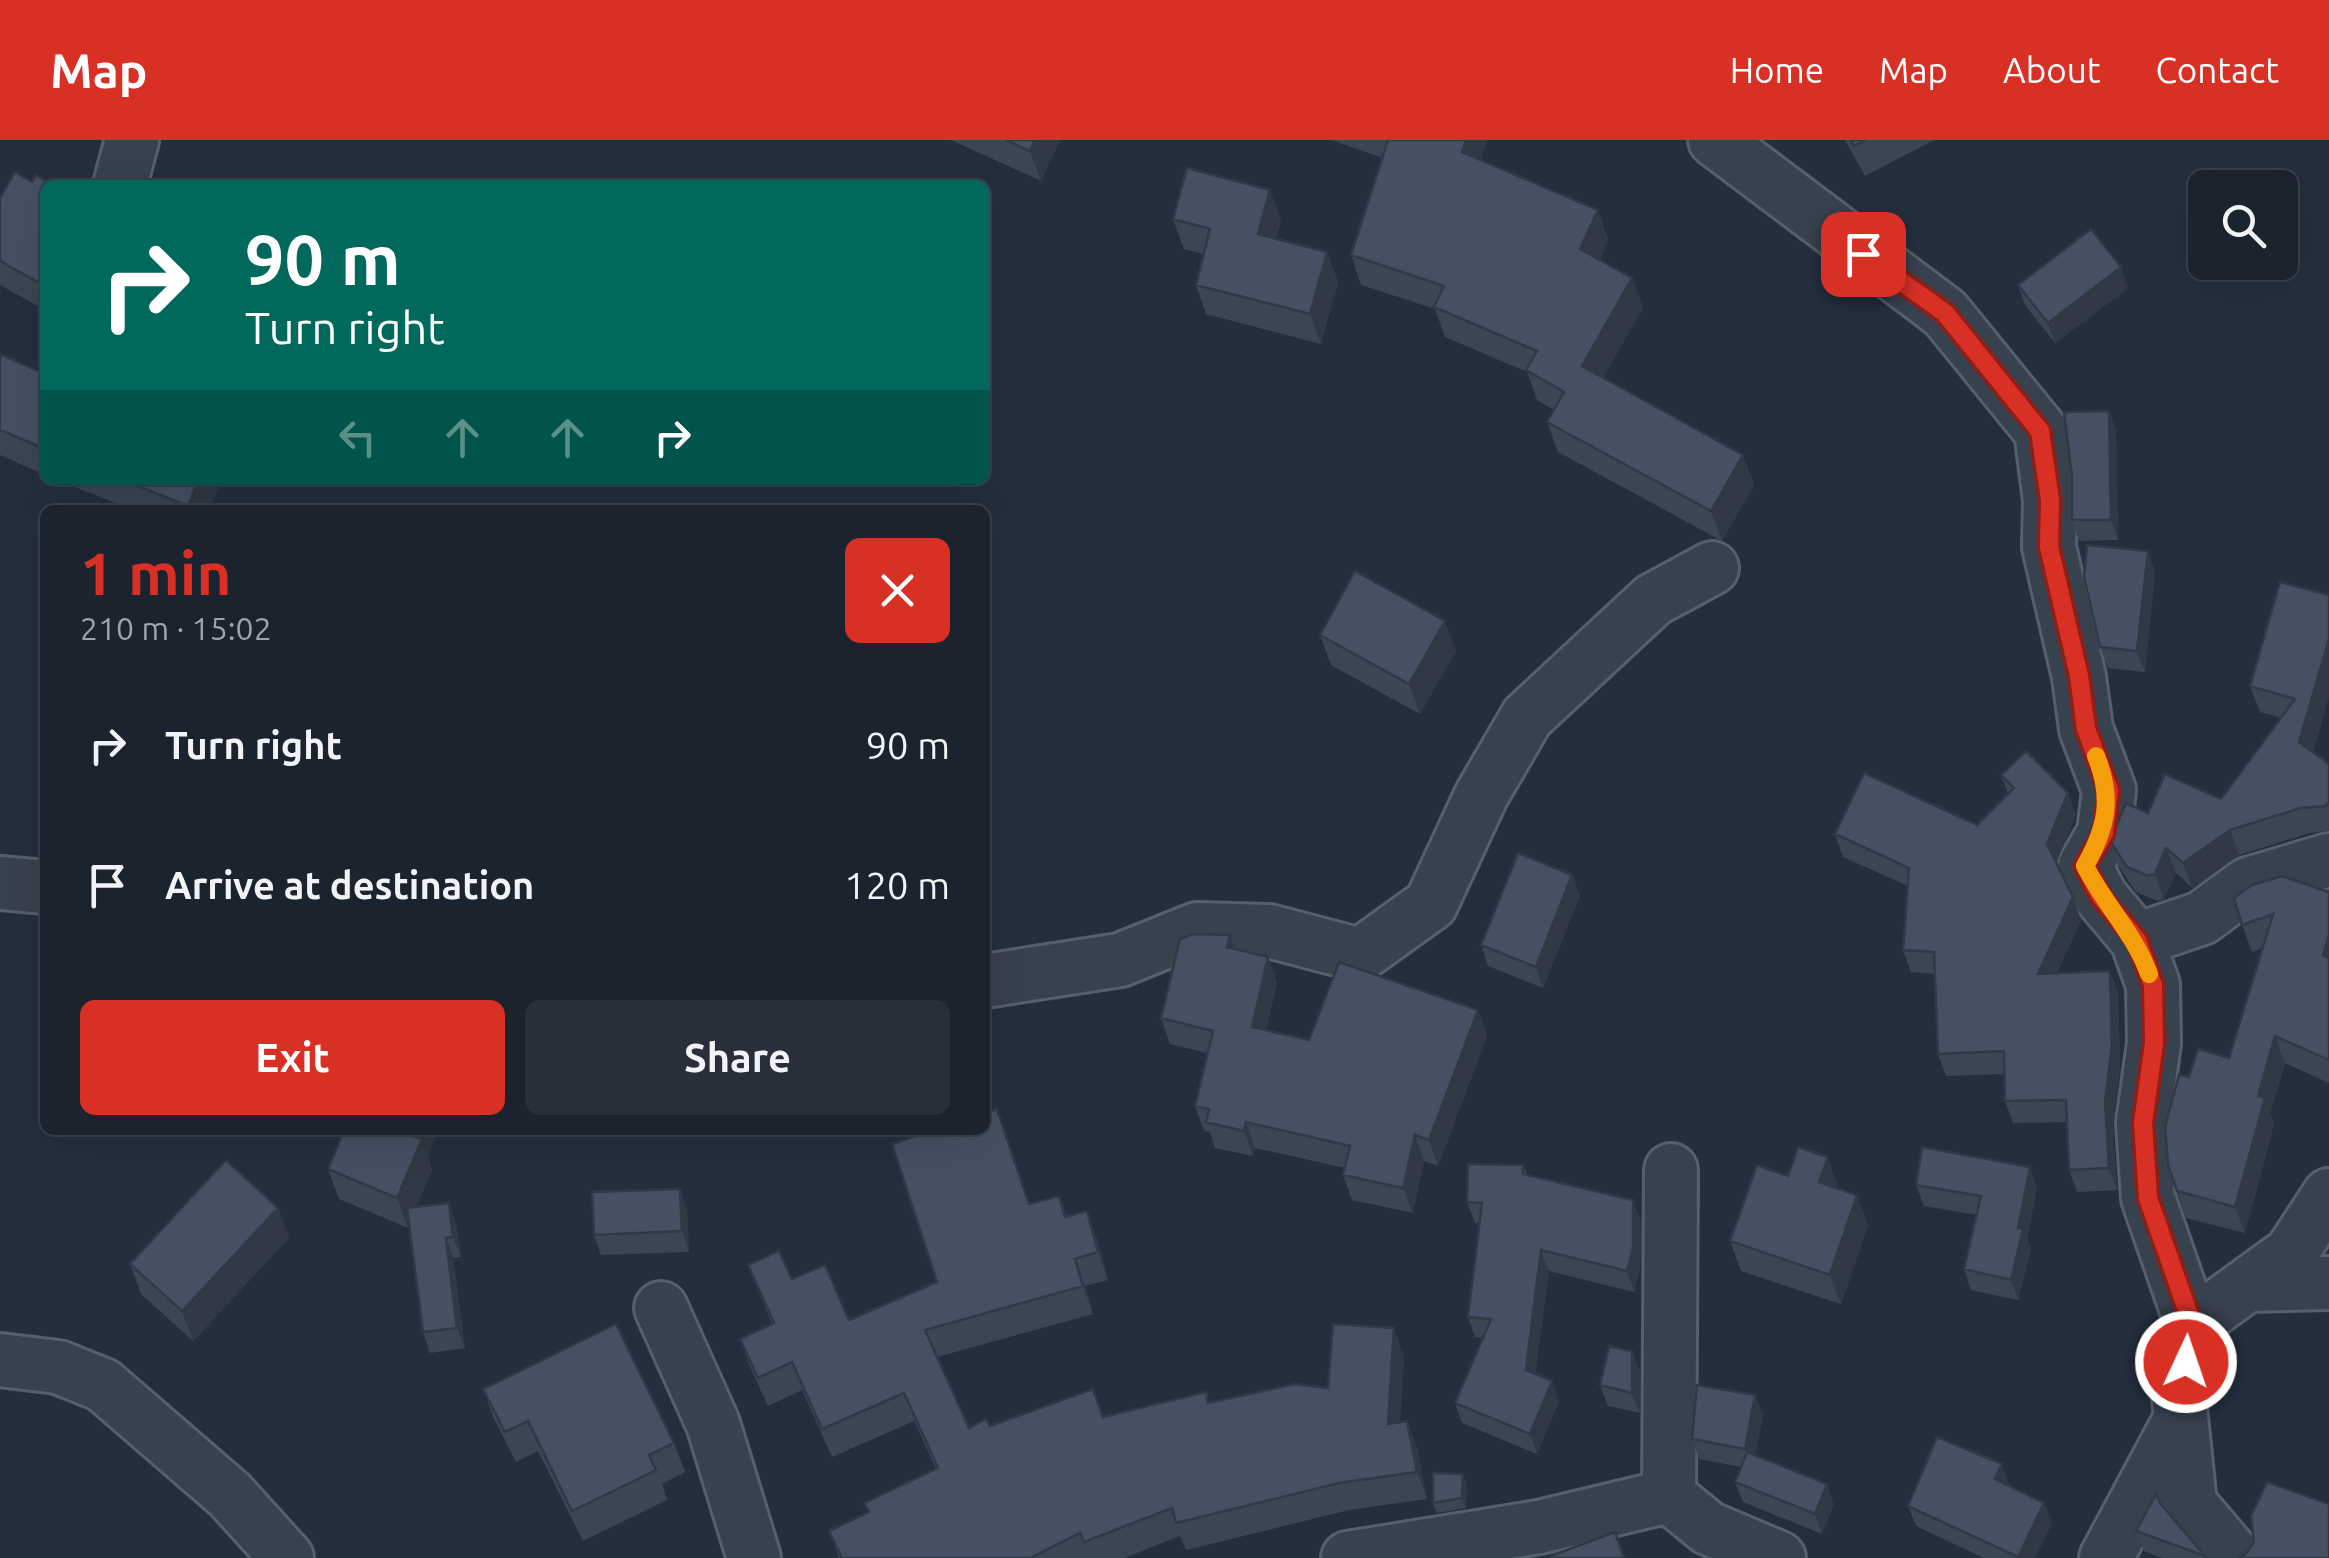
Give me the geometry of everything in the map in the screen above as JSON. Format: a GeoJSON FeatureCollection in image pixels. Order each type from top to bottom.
{"type":"FeatureCollection","features":[{"type":"Feature","properties":{"kind":"street"},"geometry":{"type":"LineString","coordinates":[[121,180],[132,140]]}},
{"type":"Feature","properties":{"kind":"street"},"geometry":{"type":"LineString","coordinates":[[1715,140],[1945,313],[2040,431],[2050,500],[2049,547],[2079,676],[2086,729],[2109,790],[2104,833],[2085,866],[2101,897],[2137,940],[2153,985],[2154,1043],[2143,1123],[2148,1198],[2192,1324],[2179,1398],[2190,1504],[2236,1558]]}},
{"type":"Feature","properties":{"kind":"street"},"geometry":{"type":"LineString","coordinates":[[990,980],[1120,960],[1197,929],[1269,932],[1360,955],[1431,904],[1481,796],[1527,718],[1654,600],[1712,568]]}},
{"type":"Feature","properties":{"kind":"street"},"geometry":{"type":"LineString","coordinates":[[2137,940],[2202,918],[2248,884],[2329,860]]}},
{"type":"Feature","properties":{"kind":"street"},"geometry":{"type":"LineString","coordinates":[[0,883],[40,887]]}},
{"type":"Feature","properties":{"kind":"street"},"geometry":{"type":"LineString","coordinates":[[1669,1496],[1672,1170]]}},
{"type":"Feature","properties":{"kind":"street"},"geometry":{"type":"LineString","coordinates":[[2192,1324],[2291,1253],[2329,1195]]}},
{"type":"Feature","properties":{"kind":"street"},"geometry":{"type":"LineString","coordinates":[[2250,1285],[2329,1283]]}},
{"type":"Feature","properties":{"kind":"street"},"geometry":{"type":"LineString","coordinates":[[661,1308],[714,1424],[754,1558]]}},
{"type":"Feature","properties":{"kind":"street"},"geometry":{"type":"LineString","coordinates":[[0,1360],[58,1368],[103,1385],[230,1495],[287,1558]]}},
{"type":"Feature","properties":{"kind":"street"},"geometry":{"type":"LineString","coordinates":[[2106,1558],[2182,1418]]}},
{"type":"Feature","properties":{"kind":"street"},"geometry":{"type":"LineString","coordinates":[[1348,1558],[1539,1527],[1669,1496]]}},
{"type":"Feature","properties":{"kind":"street"},"geometry":{"type":"LineString","coordinates":[[1669,1496],[1708,1528],[1779,1558]]}},
{"type":"Feature","properties":{"kind":"building"},"geometry":{"type":"Polygon","coordinates":[[[1006,140],[1035,140],[1030,151],[1006,140]]]}},
{"type":"Feature","properties":{"kind":"building"},"geometry":{"type":"Polygon","coordinates":[[[1388,140],[1466,140],[1462,152],[1598,210],[1580,249],[1632,278],[1582,366],[1743,455],[1711,511],[1547,422],[1564,392],[1526,370],[1537,351],[1434,307],[1444,286],[1351,255],[1388,140]]]}},
{"type":"Feature","properties":{"kind":"building"},"geometry":{"type":"Polygon","coordinates":[[[1187,168],[1270,190],[1258,234],[1327,252],[1310,314],[1196,285],[1210,229],[1173,219],[1187,168]]]}},
{"type":"Feature","properties":{"kind":"building"},"geometry":{"type":"Polygon","coordinates":[[[15,172],[32,182],[36,175],[44,180],[40,180],[40,283],[0,261],[0,198],[15,172]]]}},
{"type":"Feature","properties":{"kind":"building"},"geometry":{"type":"Polygon","coordinates":[[[2091,229],[2121,267],[2048,323],[2018,285],[2091,229]]]}},
{"type":"Feature","properties":{"kind":"building"},"geometry":{"type":"Polygon","coordinates":[[[0,354],[40,372],[40,447],[0,430],[0,354]]]}},
{"type":"Feature","properties":{"kind":"building"},"geometry":{"type":"Polygon","coordinates":[[[2109,411],[2111,520],[2072,520],[2072,476],[2064,412],[2109,411]]]}},
{"type":"Feature","properties":{"kind":"building"},"geometry":{"type":"Polygon","coordinates":[[[136,485],[196,485],[186,505],[136,485]]]}},
{"type":"Feature","properties":{"kind":"building"},"geometry":{"type":"Polygon","coordinates":[[[2087,545],[2148,551],[2137,651],[2100,647],[2084,577],[2087,545]]]}},
{"type":"Feature","properties":{"kind":"building"},"geometry":{"type":"Polygon","coordinates":[[[1355,571],[1445,621],[1409,684],[1320,635],[1355,571]]]}},
{"type":"Feature","properties":{"kind":"building"},"geometry":{"type":"Polygon","coordinates":[[[2280,582],[2329,595],[2329,639],[2299,742],[2329,764],[2329,802],[2326,806],[2301,808],[2230,830],[2183,863],[2166,848],[2155,874],[2148,876],[2127,867],[2110,841],[2126,803],[2148,813],[2165,774],[2221,799],[2295,699],[2250,686],[2280,582]]]}},
{"type":"Feature","properties":{"kind":"building"},"geometry":{"type":"Polygon","coordinates":[[[2026,751],[2068,793],[2047,844],[2073,897],[2038,974],[2110,971],[2112,1044],[2105,1102],[2109,1168],[2069,1170],[2066,1100],[2005,1101],[2004,1051],[1938,1054],[1934,952],[1903,950],[1909,868],[1835,834],[1864,773],[1977,825],[2014,788],[2001,775],[2026,751]]]}},
{"type":"Feature","properties":{"kind":"building"},"geometry":{"type":"Polygon","coordinates":[[[1518,853],[1572,875],[1536,967],[1481,945],[1518,853]]]}},
{"type":"Feature","properties":{"kind":"building"},"geometry":{"type":"Polygon","coordinates":[[[2282,876],[2329,892],[2329,935],[2323,955],[2329,958],[2329,1060],[2275,1036],[2258,1096],[2265,1098],[2235,1207],[2177,1191],[2168,1165],[2165,1127],[2179,1075],[2189,1077],[2198,1049],[2229,1058],[2273,914],[2242,925],[2234,898],[2252,885],[2282,876]]]}},
{"type":"Feature","properties":{"kind":"building"},"geometry":{"type":"Polygon","coordinates":[[[1193,934],[1230,935],[1227,947],[1268,957],[1252,1027],[1309,1040],[1339,962],[1478,1010],[1429,1140],[1415,1135],[1403,1188],[1343,1175],[1350,1146],[1246,1122],[1244,1131],[1206,1122],[1209,1109],[1195,1106],[1213,1031],[1161,1018],[1180,939],[1193,934]]]}},
{"type":"Feature","properties":{"kind":"building"},"geometry":{"type":"Polygon","coordinates":[[[997,1109],[1029,1204],[1059,1196],[1065,1217],[1087,1211],[1098,1252],[1075,1259],[1083,1286],[925,1330],[969,1428],[986,1419],[990,1426],[1093,1389],[1103,1417],[1206,1392],[1208,1403],[1295,1384],[1328,1388],[1333,1324],[1394,1328],[1388,1424],[1407,1421],[1417,1472],[1339,1483],[1176,1523],[1172,1508],[1084,1542],[1080,1533],[1030,1558],[842,1558],[829,1531],[869,1512],[864,1503],[938,1468],[904,1393],[822,1429],[792,1362],[758,1378],[740,1339],[774,1323],[748,1265],[779,1251],[792,1279],[825,1265],[849,1320],[937,1282],[892,1144],[918,1135],[990,1135],[990,1111],[997,1109]]]}},
{"type":"Feature","properties":{"kind":"building"},"geometry":{"type":"Polygon","coordinates":[[[342,1135],[413,1135],[422,1139],[397,1198],[328,1169],[342,1135]]]}},
{"type":"Feature","properties":{"kind":"building"},"geometry":{"type":"Polygon","coordinates":[[[1798,1147],[1828,1157],[1819,1182],[1857,1195],[1830,1275],[1730,1241],[1757,1165],[1788,1176],[1798,1147]]]}},
{"type":"Feature","properties":{"kind":"building"},"geometry":{"type":"Polygon","coordinates":[[[1922,1147],[2030,1167],[2018,1228],[2023,1229],[2011,1280],[1964,1269],[1981,1196],[1916,1185],[1922,1147]]]}},
{"type":"Feature","properties":{"kind":"building"},"geometry":{"type":"Polygon","coordinates":[[[226,1160],[278,1208],[182,1311],[130,1264],[226,1160]]]}},
{"type":"Feature","properties":{"kind":"building"},"geometry":{"type":"Polygon","coordinates":[[[1468,1164],[1523,1165],[1523,1174],[1633,1200],[1633,1248],[1627,1271],[1541,1250],[1526,1370],[1552,1381],[1530,1434],[1455,1403],[1491,1319],[1468,1317],[1482,1203],[1467,1202],[1468,1164]]]}},
{"type":"Feature","properties":{"kind":"building"},"geometry":{"type":"Polygon","coordinates":[[[680,1189],[682,1231],[594,1235],[592,1192],[680,1189]]]}},
{"type":"Feature","properties":{"kind":"building"},"geometry":{"type":"Polygon","coordinates":[[[449,1203],[453,1237],[446,1238],[457,1328],[423,1332],[407,1208],[449,1203]]]}},
{"type":"Feature","properties":{"kind":"building"},"geometry":{"type":"Polygon","coordinates":[[[616,1324],[674,1443],[649,1455],[656,1470],[572,1511],[528,1421],[505,1432],[483,1389],[616,1324]]]}},
{"type":"Feature","properties":{"kind":"building"},"geometry":{"type":"Polygon","coordinates":[[[1609,1346],[1632,1351],[1632,1393],[1600,1385],[1609,1346]]]}},
{"type":"Feature","properties":{"kind":"building"},"geometry":{"type":"Polygon","coordinates":[[[1697,1385],[1755,1395],[1745,1449],[1692,1439],[1697,1385]]]}},
{"type":"Feature","properties":{"kind":"building"},"geometry":{"type":"Polygon","coordinates":[[[1937,1437],[2002,1464],[1995,1479],[2044,1503],[2018,1557],[1908,1506],[1937,1437]]]}},
{"type":"Feature","properties":{"kind":"building"},"geometry":{"type":"Polygon","coordinates":[[[1747,1452],[1827,1484],[1815,1514],[1735,1482],[1747,1452]]]}},
{"type":"Feature","properties":{"kind":"building"},"geometry":{"type":"Polygon","coordinates":[[[1433,1473],[1463,1474],[1462,1498],[1433,1503],[1433,1473]]]}},
{"type":"Feature","properties":{"kind":"building"},"geometry":{"type":"Polygon","coordinates":[[[2267,1482],[2329,1504],[2329,1558],[2238,1558],[2254,1542],[2251,1516],[2267,1482]]]}},
{"type":"Feature","properties":{"kind":"building"},"geometry":{"type":"Polygon","coordinates":[[[2156,1494],[2160,1503],[2205,1556],[2136,1531],[2156,1494]]]}},
{"type":"Feature","properties":{"kind":"building"},"geometry":{"type":"Polygon","coordinates":[[[1615,1532],[1624,1558],[1551,1556],[1615,1532]]]}},
{"type":"Feature","properties":{"kind":"slow traffic"},"geometry":{"type":"LineString","coordinates":[[2096,756],[2109,790],[2104,833],[2085,866],[2101,897],[2137,940],[2149,974]]}},
{"type":"Feature","properties":{"kind":"route"},"geometry":{"type":"LineString","coordinates":[[1863,254],[1945,313],[2040,431],[2050,500],[2049,547],[2079,676],[2086,729],[2109,790],[2104,833],[2085,866],[2101,897],[2137,940],[2153,985],[2154,1043],[2143,1123],[2148,1198],[2192,1324],[2186,1362]]}}]}
